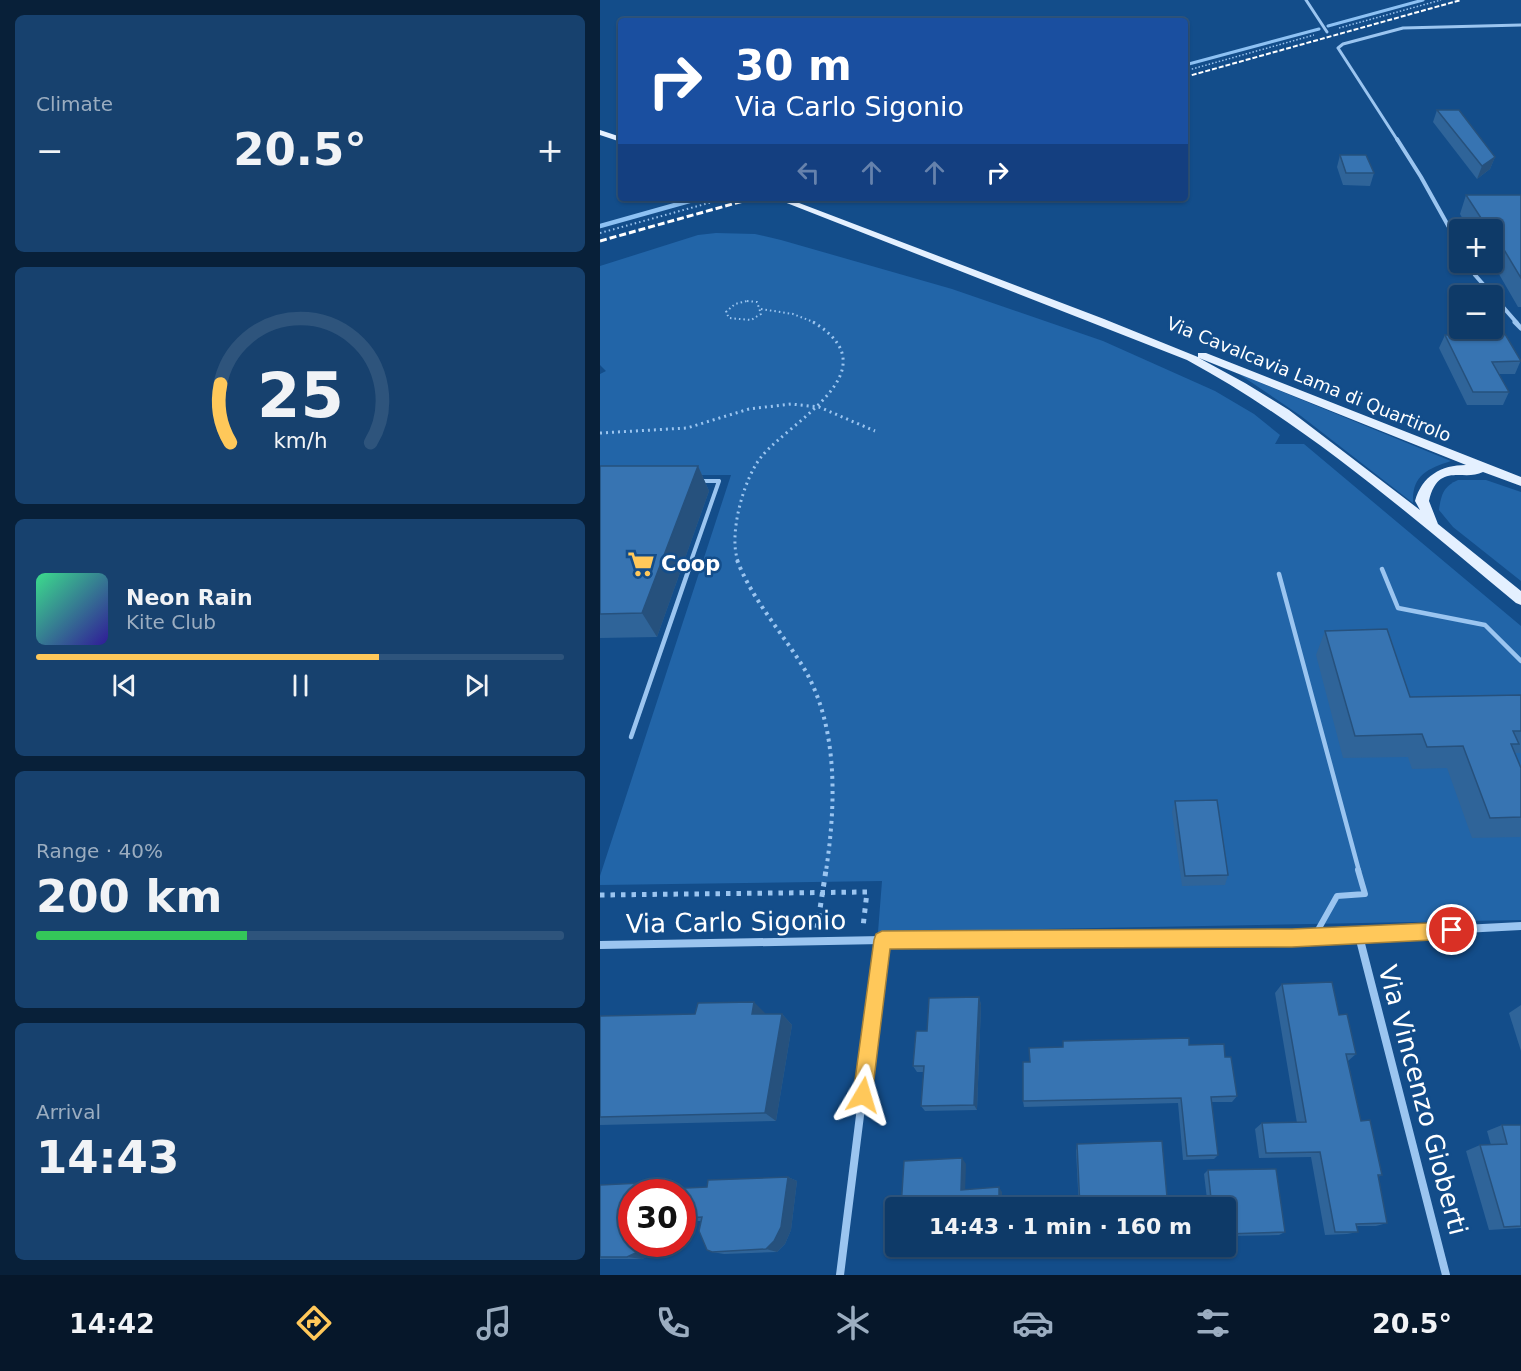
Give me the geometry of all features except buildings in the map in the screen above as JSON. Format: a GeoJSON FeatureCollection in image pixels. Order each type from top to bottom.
{"type":"FeatureCollection","features":[{"type":"Feature","properties":{"kind":"main road"},"geometry":{"type":"LineString","coordinates":[[600,132],[618,139]]}},
{"type":"Feature","properties":{"kind":"main road","name":"Via Cavalcavia Lama di Quartirolo"},"geometry":{"type":"LineString","coordinates":[[786,201],[1100,321],[1191,358],[1241,385],[1285,413],[1447,538],[1521,599]]}},
{"type":"Feature","properties":{"kind":"main road","name":"Via Cavalcavia Lama di Quartirolo"},"geometry":{"type":"LineString","coordinates":[[1100,321],[1151,336],[1234,367],[1514,478]]}},
{"type":"Feature","properties":{"kind":"main road","name":"Via Cavalcavia Lama di Quartirolo"},"geometry":{"type":"LineString","coordinates":[[1447,538],[1430,519],[1423,506],[1423,496],[1429,484],[1446,472],[1456,469],[1472,469],[1514,478]]}},
{"type":"Feature","properties":{"kind":"street"},"geometry":{"type":"LineString","coordinates":[[1306,0],[1327,32]]}},
{"type":"Feature","properties":{"kind":"street"},"geometry":{"type":"LineString","coordinates":[[1449,227],[1421,177],[1338,48],[1343,44],[1403,28],[1521,25]]}},
{"type":"Feature","properties":{"kind":"street"},"geometry":{"type":"LineString","coordinates":[[1474,273],[1521,328]]}},
{"type":"Feature","properties":{"kind":"street","name":"Via Carlo Sigonio"},"geometry":{"type":"LineString","coordinates":[[600,945],[861,940],[1314,937],[1521,926]]}},
{"type":"Feature","properties":{"kind":"street","name":"Via Vincenzo Gioberti"},"geometry":{"type":"LineString","coordinates":[[1359,936],[1446,1275]]}},
{"type":"Feature","properties":{"kind":"street"},"geometry":{"type":"LineString","coordinates":[[840,1275],[882,940]]}},
{"type":"Feature","properties":{"kind":"lane"},"geometry":{"type":"LineString","coordinates":[[631,737],[719,481],[695,481]]}},
{"type":"Feature","properties":{"kind":"lane"},"geometry":{"type":"LineString","coordinates":[[1382,568],[1398,608],[1485,625],[1521,661]]}},
{"type":"Feature","properties":{"kind":"lane"},"geometry":{"type":"LineString","coordinates":[[1279,574],[1365,894],[1337,896],[1314,937]]}},
{"type":"Feature","properties":{"kind":"path"},"geometry":{"type":"LineString","coordinates":[[600,233],[715,201]]}},
{"type":"Feature","properties":{"kind":"path"},"geometry":{"type":"LineString","coordinates":[[747,301],[758,302],[761,309],[762,314],[751,320],[729,318],[726,312],[734,304],[747,301]]}},
{"type":"Feature","properties":{"kind":"path"},"geometry":{"type":"LineString","coordinates":[[761,309],[801,317],[817,323],[832,335],[841,350],[843,368],[834,387],[819,407],[760,458],[751,475],[734,542],[739,567],[811,681],[826,725],[834,784],[831,836],[814,941]]}},
{"type":"Feature","properties":{"kind":"path"},"geometry":{"type":"LineString","coordinates":[[600,433],[687,428],[771,405],[791,404],[819,407],[875,431]]}},
{"type":"Feature","properties":{"kind":"path"},"geometry":{"type":"LineString","coordinates":[[600,895],[867,892],[861,940]]}},
{"type":"Feature","properties":{"kind":"shaded area"},"geometry":{"type":"Polygon","coordinates":[[[755,234],[781,240],[952,289],[1103,341],[1215,391],[1254,414],[1280,435],[1275,444],[1304,444],[1521,626],[1521,920],[878,932],[882,881],[600,885],[600,876],[731,475],[600,475],[600,374],[606,371],[600,365],[600,266],[698,235],[755,234]]]}},
{"type":"Feature","properties":{"kind":"shaded area"},"geometry":{"type":"Polygon","coordinates":[[[1239,374],[1451,461],[1423,474],[1415,486],[1413,503],[1301,416],[1239,374]]]}},
{"type":"Feature","properties":{"kind":"shaded area"},"geometry":{"type":"Polygon","coordinates":[[[1458,480],[1486,480],[1521,492],[1521,581],[1453,527],[1439,510],[1444,491],[1458,480]]]}},
{"type":"Feature","properties":{"kind":"waterway"},"geometry":{"type":"LineString","coordinates":[[1328,26],[1423,0]]}},
{"type":"Feature","properties":{"kind":"waterway"},"geometry":{"type":"LineString","coordinates":[[1188,64],[1319,29]]}},
{"type":"Feature","properties":{"kind":"waterway"},"geometry":{"type":"LineString","coordinates":[[600,226],[689,201]]}},
{"type":"Feature","properties":{"kind":"railway"},"geometry":{"type":"LineString","coordinates":[[1188,76],[1461,0]]}},
{"type":"Feature","properties":{"kind":"railway"},"geometry":{"type":"LineString","coordinates":[[600,241],[743,201]]}},
{"type":"Feature","properties":{"kind":"place","name":"Coop"},"geometry":{"type":"Point","coordinates":[641,564]}},
{"type":"Feature","properties":{"kind":"route"},"geometry":{"type":"LineString","coordinates":[[863,1095],[882,940],[1292,938],[1452,930]]}}]}
